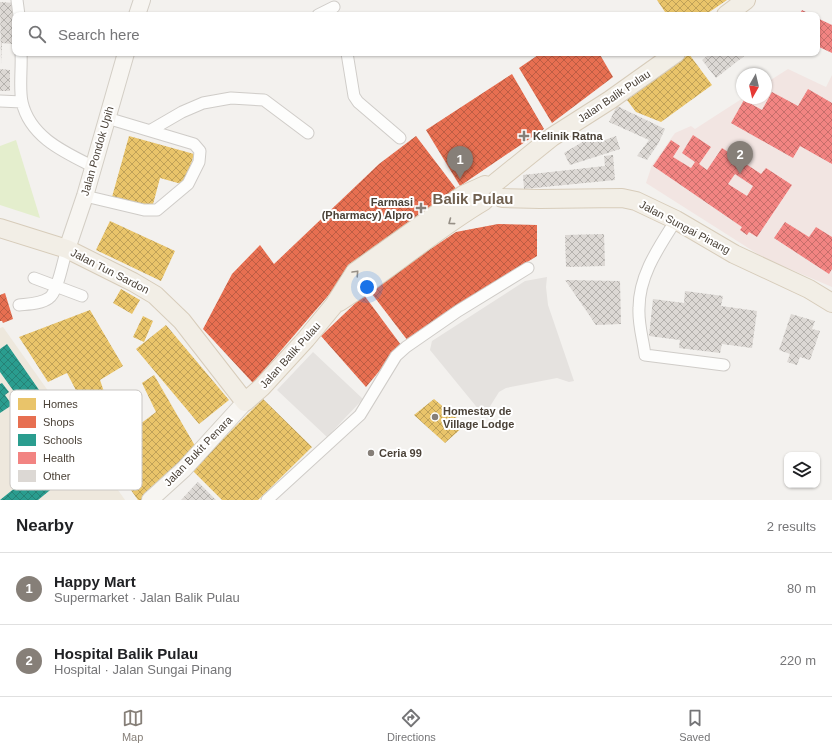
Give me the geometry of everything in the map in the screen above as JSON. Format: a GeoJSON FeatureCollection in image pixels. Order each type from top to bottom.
{"type":"FeatureCollection","features":[{"type":"Feature","properties":{"kind":"main road"},"geometry":{"type":"LineString","coordinates":[[138,12],[142,0]]}},
{"type":"Feature","properties":{"kind":"main road"},"geometry":{"type":"LineString","coordinates":[[730,12],[746,0]]}},
{"type":"Feature","properties":{"kind":"main road","name":"Jalan Pondok Upih"},"geometry":{"type":"LineString","coordinates":[[66,249],[85,196],[92,166],[125,56]]}},
{"type":"Feature","properties":{"kind":"main road","name":"Jalan Balik Pulau"},"geometry":{"type":"LineString","coordinates":[[245,402],[262,387],[334,305],[368,284],[492,192],[552,137],[610,100],[672,56]]}},
{"type":"Feature","properties":{"kind":"main road","name":"Jalan Sungai Pinang"},"geometry":{"type":"LineString","coordinates":[[492,192],[540,199],[622,198],[636,201],[676,220],[734,254],[809,289],[832,303]]}},
{"type":"Feature","properties":{"kind":"main road","name":"Jalan Tun Sardon"},"geometry":{"type":"LineString","coordinates":[[0,228],[66,249],[133,282],[155,295],[182,321],[245,402]]}},
{"type":"Feature","properties":{"kind":"main road","name":"Jalan Bukit Penara"},"geometry":{"type":"LineString","coordinates":[[150,500],[184,469],[245,402]]}},
{"type":"Feature","properties":{"kind":"street"},"geometry":{"type":"LineString","coordinates":[[17,0],[19,12]]}},
{"type":"Feature","properties":{"kind":"street"},"geometry":{"type":"LineString","coordinates":[[324,12],[335,7]]}},
{"type":"Feature","properties":{"kind":"street"},"geometry":{"type":"LineString","coordinates":[[21,56],[22,102],[32,127],[59,149],[92,166]]}},
{"type":"Feature","properties":{"kind":"street"},"geometry":{"type":"LineString","coordinates":[[348,56],[354,96],[358,102],[400,138]]}},
{"type":"Feature","properties":{"kind":"street"},"geometry":{"type":"LineString","coordinates":[[151,130],[203,103],[231,98],[264,100],[308,133]]}},
{"type":"Feature","properties":{"kind":"street"},"geometry":{"type":"LineString","coordinates":[[0,101],[22,102]]}},
{"type":"Feature","properties":{"kind":"street"},"geometry":{"type":"LineString","coordinates":[[85,196],[144,210],[157,210],[188,184],[199,162],[200,151],[194,144],[151,130],[106,118]]}},
{"type":"Feature","properties":{"kind":"street"},"geometry":{"type":"LineString","coordinates":[[676,220],[648,266],[643,282],[639,307],[645,355],[724,365]]}},
{"type":"Feature","properties":{"kind":"street"},"geometry":{"type":"LineString","coordinates":[[19,305],[44,301],[50,298],[56,286],[66,249]]}},
{"type":"Feature","properties":{"kind":"street"},"geometry":{"type":"LineString","coordinates":[[266,500],[360,415],[396,356],[406,347],[458,311],[528,268]]}},
{"type":"Feature","properties":{"kind":"street"},"geometry":{"type":"LineString","coordinates":[[34,278],[82,296]]}},
{"type":"Feature","properties":{"kind":"shaded area"},"geometry":{"type":"Polygon","coordinates":[[[788,69],[826,87],[832,75],[832,287],[764,258],[646,183],[652,165],[675,133],[691,126],[695,129],[736,103],[736,104],[772,104],[772,79],[788,69]]]}},
{"type":"Feature","properties":{"kind":"shaded area"},"geometry":{"type":"Polygon","coordinates":[[[547,277],[546,287],[548,305],[574,381],[569,382],[557,378],[506,388],[499,392],[484,416],[430,350],[432,341],[525,281],[547,277]]]}},
{"type":"Feature","properties":{"kind":"shaded area"},"geometry":{"type":"Polygon","coordinates":[[[3,327],[47,390],[10,390],[10,490],[118,490],[125,500],[0,500],[0,328],[3,327]]]}},
{"type":"Feature","properties":{"kind":"shaded area"},"geometry":{"type":"Polygon","coordinates":[[[313,352],[363,399],[327,437],[277,390],[313,352]]]}},
{"type":"Feature","properties":{"kind":"green space"},"geometry":{"type":"Polygon","coordinates":[[[16,140],[40,218],[0,205],[0,146],[16,140]]]}},
{"type":"Feature","properties":{"kind":"building: Homes"},"geometry":{"type":"Polygon","coordinates":[[[657,0],[727,0],[709,12],[665,12],[657,0]]]}},
{"type":"Feature","properties":{"kind":"building: Homes"},"geometry":{"type":"Polygon","coordinates":[[[686,56],[690,56],[712,85],[661,122],[636,112],[627,100],[686,56]]]}},
{"type":"Feature","properties":{"kind":"building: Homes"},"geometry":{"type":"Polygon","coordinates":[[[129,136],[194,154],[185,185],[160,178],[152,208],[112,197],[129,136]]]}},
{"type":"Feature","properties":{"kind":"building: Homes"},"geometry":{"type":"Polygon","coordinates":[[[110,221],[175,251],[161,281],[96,250],[110,221]]]}},
{"type":"Feature","properties":{"kind":"building: Homes"},"geometry":{"type":"Polygon","coordinates":[[[121,289],[140,300],[132,314],[113,303],[121,289]]]}},
{"type":"Feature","properties":{"kind":"building: Homes"},"geometry":{"type":"Polygon","coordinates":[[[90,310],[123,366],[100,380],[103,390],[76,390],[67,373],[48,382],[19,337],[90,310]]]}},
{"type":"Feature","properties":{"kind":"building: Homes"},"geometry":{"type":"Polygon","coordinates":[[[143,316],[153,321],[144,342],[133,337],[143,316]]]}},
{"type":"Feature","properties":{"kind":"building: Homes"},"geometry":{"type":"Polygon","coordinates":[[[166,325],[229,400],[199,424],[136,349],[166,325]]]}},
{"type":"Feature","properties":{"kind":"building: Homes"},"geometry":{"type":"Polygon","coordinates":[[[154,375],[198,451],[142,500],[138,500],[131,490],[142,490],[142,423],[156,412],[142,383],[154,375]]]}},
{"type":"Feature","properties":{"kind":"building: Homes"},"geometry":{"type":"Polygon","coordinates":[[[263,399],[312,447],[258,500],[222,500],[192,470],[263,399]]]}},
{"type":"Feature","properties":{"kind":"building: Homes"},"geometry":{"type":"Polygon","coordinates":[[[434,399],[465,425],[445,443],[414,415],[434,399]]]}},
{"type":"Feature","properties":{"kind":"building: Shops"},"geometry":{"type":"Polygon","coordinates":[[[537,56],[601,56],[613,77],[552,123],[519,68],[537,56]]]}},
{"type":"Feature","properties":{"kind":"building: Shops"},"geometry":{"type":"Polygon","coordinates":[[[512,74],[544,129],[460,186],[426,130],[512,74]]]}},
{"type":"Feature","properties":{"kind":"building: Shops"},"geometry":{"type":"Polygon","coordinates":[[[416,136],[457,190],[358,261],[253,383],[203,329],[232,274],[260,245],[274,264],[379,164],[416,136]]]}},
{"type":"Feature","properties":{"kind":"building: Shops"},"geometry":{"type":"Polygon","coordinates":[[[498,224],[537,225],[537,256],[408,341],[369,290],[456,232],[498,224]]]}},
{"type":"Feature","properties":{"kind":"building: Shops"},"geometry":{"type":"Polygon","coordinates":[[[5,293],[13,319],[3,323],[0,321],[0,295],[5,293]]]}},
{"type":"Feature","properties":{"kind":"building: Shops"},"geometry":{"type":"Polygon","coordinates":[[[364,295],[401,345],[366,387],[321,336],[364,295]]]}},
{"type":"Feature","properties":{"kind":"building: Schools"},"geometry":{"type":"Polygon","coordinates":[[[7,344],[39,390],[13,390],[0,372],[0,349],[7,344]]]}},
{"type":"Feature","properties":{"kind":"building: Schools"},"geometry":{"type":"Polygon","coordinates":[[[2,383],[9,392],[5,395],[10,402],[10,406],[0,413],[0,384],[2,383]]]}},
{"type":"Feature","properties":{"kind":"building: Schools"},"geometry":{"type":"Polygon","coordinates":[[[12,490],[50,490],[38,500],[0,500],[12,490]]]}},
{"type":"Feature","properties":{"kind":"building: Health"},"geometry":{"type":"Polygon","coordinates":[[[820,19],[832,25],[832,53],[820,47],[820,19]]]}},
{"type":"Feature","properties":{"kind":"building: Health"},"geometry":{"type":"Polygon","coordinates":[[[808,89],[832,103],[832,164],[800,146],[793,158],[731,123],[742,104],[751,104],[762,110],[765,104],[772,104],[772,92],[798,106],[808,89]]]}},
{"type":"Feature","properties":{"kind":"building: Health"},"geometry":{"type":"Polygon","coordinates":[[[693,135],[711,147],[699,164],[707,170],[722,148],[761,174],[766,168],[792,185],[757,237],[749,232],[747,235],[740,230],[742,227],[653,166],[671,140],[680,146],[673,157],[691,168],[695,162],[682,153],[693,135]],[[735,174],[728,184],[747,196],[753,186],[735,174]]]}},
{"type":"Feature","properties":{"kind":"building: Health"},"geometry":{"type":"Polygon","coordinates":[[[785,222],[809,237],[816,227],[832,237],[832,269],[829,274],[774,238],[785,222]]]}},
{"type":"Feature","properties":{"kind":"building: Other"},"geometry":{"type":"Polygon","coordinates":[[[0,2],[14,3],[14,12],[12,12],[12,44],[2,43],[1,64],[0,2]]]}},
{"type":"Feature","properties":{"kind":"building: Other"},"geometry":{"type":"Polygon","coordinates":[[[707,56],[744,56],[716,78],[702,60],[707,56]]]}},
{"type":"Feature","properties":{"kind":"building: Other"},"geometry":{"type":"Polygon","coordinates":[[[0,69],[10,70],[10,91],[0,91],[0,69]]]}},
{"type":"Feature","properties":{"kind":"building: Other"},"geometry":{"type":"Polygon","coordinates":[[[617,106],[665,129],[658,144],[647,160],[637,156],[649,140],[609,122],[617,106]]]}},
{"type":"Feature","properties":{"kind":"building: Other"},"geometry":{"type":"Polygon","coordinates":[[[599,132],[602,141],[616,136],[620,149],[570,165],[564,153],[599,132]]]}},
{"type":"Feature","properties":{"kind":"building: Other"},"geometry":{"type":"Polygon","coordinates":[[[613,155],[615,180],[524,189],[523,175],[605,166],[604,156],[613,155]]]}},
{"type":"Feature","properties":{"kind":"building: Other"},"geometry":{"type":"Polygon","coordinates":[[[604,234],[605,266],[566,267],[565,235],[604,234]]]}},
{"type":"Feature","properties":{"kind":"building: Other"},"geometry":{"type":"Polygon","coordinates":[[[565,280],[620,281],[621,324],[596,325],[565,280]]]}},
{"type":"Feature","properties":{"kind":"building: Other"},"geometry":{"type":"Polygon","coordinates":[[[685,291],[723,296],[721,306],[757,311],[752,348],[722,344],[720,353],[679,348],[680,340],[649,336],[653,299],[684,303],[685,291]]]}},
{"type":"Feature","properties":{"kind":"building: Other"},"geometry":{"type":"Polygon","coordinates":[[[791,314],[815,321],[812,329],[820,331],[810,360],[800,357],[797,365],[787,362],[790,354],[779,350],[791,314]]]}},
{"type":"Feature","properties":{"kind":"building: Other"},"geometry":{"type":"Polygon","coordinates":[[[198,482],[216,500],[181,500],[198,482]]]}},
{"type":"Feature","properties":{"kind":"place","name":"Kelinik Ratna"},"geometry":{"type":"Point","coordinates":[524,136]}},
{"type":"Feature","properties":{"kind":"place","name":"Hospital Balik Pulau"},"geometry":{"type":"Point","coordinates":[740,174]}},
{"type":"Feature","properties":{"kind":"place","name":"Happy Mart"},"geometry":{"type":"Point","coordinates":[460,179]}},
{"type":"Feature","properties":{"kind":"place","name":"Farmasi (Pharmacy) Alpro"},"geometry":{"type":"Point","coordinates":[421,208]}},
{"type":"Feature","properties":{"kind":"place","name":"Homestay de Village Lodge"},"geometry":{"type":"Point","coordinates":[435,417]}},
{"type":"Feature","properties":{"kind":"place","name":"Ceria 99"},"geometry":{"type":"Point","coordinates":[371,453]}},
{"type":"Feature","properties":{"kind":"district","name":"Balik Pulau"},"geometry":{"type":"Point","coordinates":[473,199]}}]}
